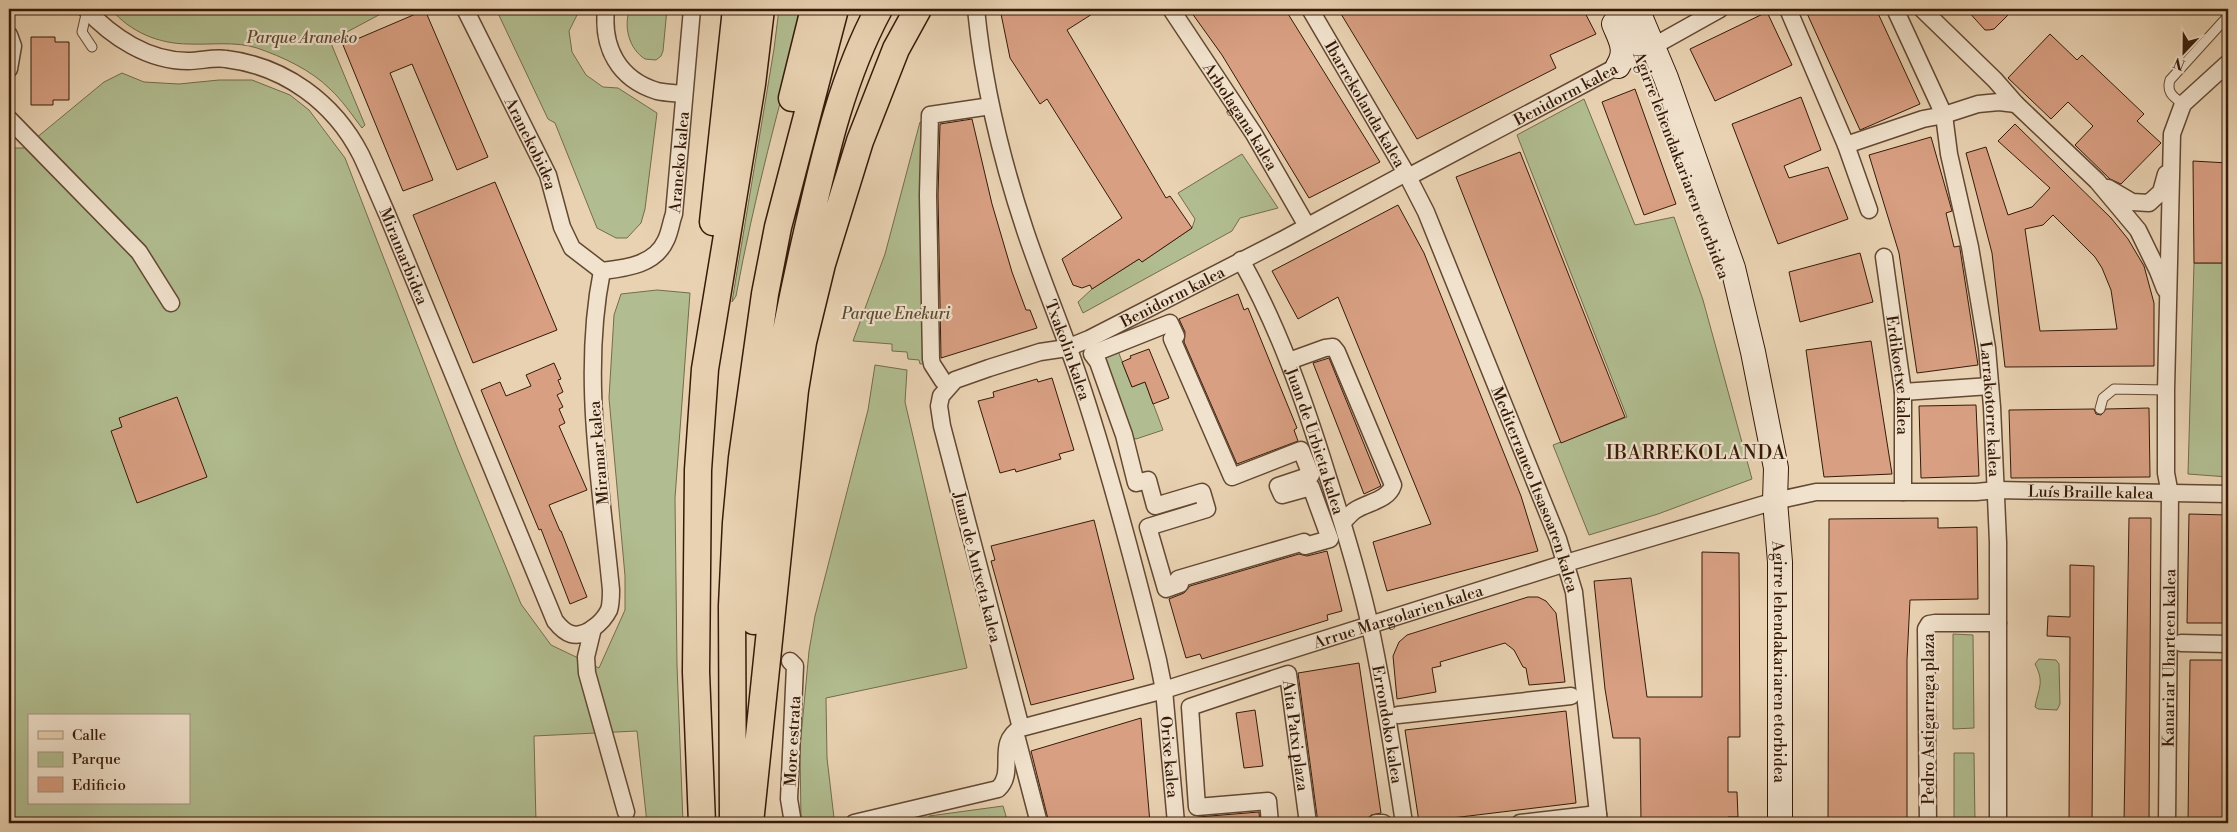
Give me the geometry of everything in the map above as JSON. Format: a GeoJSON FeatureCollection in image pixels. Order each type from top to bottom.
{"type":"FeatureCollection","features":[{"type":"Feature","properties":{"kind":"main road"},"geometry":{"type":"LineString","coordinates":[[705,369],[702,346],[706,280],[736,9]]}},
{"type":"Feature","properties":{"kind":"main road"},"geometry":{"type":"LineString","coordinates":[[702,823],[696,672],[698,470],[705,369],[752,84],[761,9]]}},
{"type":"Feature","properties":{"kind":"main road"},"geometry":{"type":"LineString","coordinates":[[715,823],[722,468],[759,235],[814,9]]}},
{"type":"Feature","properties":{"kind":"main road"},"geometry":{"type":"LineString","coordinates":[[733,823],[732,606],[736,523],[742,458],[765,294],[778,227],[792,164],[835,9]]}},
{"type":"Feature","properties":{"kind":"main road"},"geometry":{"type":"LineString","coordinates":[[749,823],[759,509],[776,375],[828,141],[861,44],[879,9]]}},
{"type":"Feature","properties":{"kind":"main road"},"geometry":{"type":"LineString","coordinates":[[749,823],[794,400],[803,342],[822,264],[860,141],[896,49],[918,9]]}},
{"type":"Feature","properties":{"kind":"main road","name":"Agirre lehendakariaren etorbidea"},"geometry":{"type":"LineString","coordinates":[[1607,9],[1623,43],[1623,58],[1618,66]]}},
{"type":"Feature","properties":{"kind":"main road","name":"Agirre lehendakariaren etorbidea"},"geometry":{"type":"LineString","coordinates":[[1619,9],[1647,49]]}},
{"type":"Feature","properties":{"kind":"main road","name":"Agirre lehendakariaren etorbidea"},"geometry":{"type":"LineString","coordinates":[[1637,9],[1647,49],[1733,268],[1753,352],[1776,468],[1775,500],[1780,562],[1780,823]]}},
{"type":"Feature","properties":{"kind":"street","name":"Miramarbidea"},"geometry":{"type":"LineString","coordinates":[[86,9],[115,36],[138,50],[163,58],[187,61],[224,58],[263,67],[291,80],[310,92],[341,125],[360,153],[383,205],[555,621],[565,630],[587,673]]}},
{"type":"Feature","properties":{"kind":"street","name":"Aranekobidea"},"geometry":{"type":"LineString","coordinates":[[466,9],[548,175],[562,227],[572,248],[602,271]]}},
{"type":"Feature","properties":{"kind":"street"},"geometry":{"type":"LineString","coordinates":[[606,9],[605,32],[609,49],[627,75],[642,85],[658,91],[684,94]]}},
{"type":"Feature","properties":{"kind":"street","name":"Araneko kalea"},"geometry":{"type":"LineString","coordinates":[[602,271],[632,268],[655,256],[666,241],[674,214],[692,9]]}},
{"type":"Feature","properties":{"kind":"street","name":"Txakolin kalea"},"geometry":{"type":"LineString","coordinates":[[976,9],[992,106],[1007,168],[1025,230],[1068,348],[1108,470],[1124,524],[1164,690]]}},
{"type":"Feature","properties":{"kind":"street","name":"Arbolagana kalea"},"geometry":{"type":"LineString","coordinates":[[1171,9],[1254,134],[1307,226]]}},
{"type":"Feature","properties":{"kind":"street","name":"Ibarrekolanda kalea"},"geometry":{"type":"LineString","coordinates":[[1310,9],[1407,175]]}},
{"type":"Feature","properties":{"kind":"street","name":"Benidorm kalea"},"geometry":{"type":"LineString","coordinates":[[939,406],[941,396],[955,380],[1040,352],[1068,348],[1089,339],[1618,66],[1720,9]]}},
{"type":"Feature","properties":{"kind":"street"},"geometry":{"type":"LineString","coordinates":[[1788,9],[1846,145],[1869,210]]}},
{"type":"Feature","properties":{"kind":"street","name":"Larrakotorre kalea"},"geometry":{"type":"LineString","coordinates":[[1895,9],[1944,116],[1949,154],[1970,247],[1987,348],[1997,490],[1998,823]]}},
{"type":"Feature","properties":{"kind":"street"},"geometry":{"type":"LineString","coordinates":[[1922,9],[1995,80],[2016,104],[2097,181],[2138,230],[2158,271],[2166,293]]}},
{"type":"Feature","properties":{"kind":"street"},"geometry":{"type":"LineString","coordinates":[[9,35],[13,46],[9,69]]}},
{"type":"Feature","properties":{"kind":"street"},"geometry":{"type":"LineString","coordinates":[[2166,293],[2169,263],[2172,134],[2183,104],[2228,63]]}},
{"type":"Feature","properties":{"kind":"street"},"geometry":{"type":"LineString","coordinates":[[1846,145],[1923,119],[1944,116],[1978,104],[1999,102],[2016,104]]}},
{"type":"Feature","properties":{"kind":"street"},"geometry":{"type":"LineString","coordinates":[[943,381],[932,364],[928,195],[930,115],[984,107]]}},
{"type":"Feature","properties":{"kind":"street"},"geometry":{"type":"LineString","coordinates":[[9,119],[139,252],[171,303]]}},
{"type":"Feature","properties":{"kind":"street"},"geometry":{"type":"LineString","coordinates":[[2097,181],[2132,202],[2149,203],[2161,192],[2171,157]]}},
{"type":"Feature","properties":{"kind":"street","name":"Mediterraneo Itsasoaren kalea"},"geometry":{"type":"LineString","coordinates":[[1407,175],[1440,246],[1566,563],[1574,592],[1599,819]]}},
{"type":"Feature","properties":{"kind":"street","name":"Erdikoetxe kalea"},"geometry":{"type":"LineString","coordinates":[[1884,257],[1903,392],[1903,492]]}},
{"type":"Feature","properties":{"kind":"street","name":"Juan de Urbieta kalea"},"geometry":{"type":"LineString","coordinates":[[1241,260],[1288,360],[1313,424],[1343,522],[1370,626]]}},
{"type":"Feature","properties":{"kind":"street","name":"Miramar kalea"},"geometry":{"type":"LineString","coordinates":[[593,628],[603,620],[610,608],[611,590],[592,391],[594,313],[602,271]]}},
{"type":"Feature","properties":{"kind":"street","name":"Kanariar Uharteen kalea"},"geometry":{"type":"LineString","coordinates":[[2166,293],[2166,473],[2170,494],[2166,823]]}},
{"type":"Feature","properties":{"kind":"street"},"geometry":{"type":"LineString","coordinates":[[1170,322],[1176,336],[1172,338],[1232,476],[1301,450],[1311,476],[1278,486],[1282,495],[1312,487],[1330,539],[1305,546],[1304,542],[1178,579],[1180,584],[1166,589],[1148,527],[1207,509],[1202,492],[1155,506],[1148,480],[1136,483],[1124,435],[1098,362],[1092,354],[1170,322]]}},
{"type":"Feature","properties":{"kind":"street","name":"Juan de Urbieta kalea"},"geometry":{"type":"LineString","coordinates":[[1288,360],[1333,347],[1337,352],[1393,486],[1391,492],[1386,496],[1353,512],[1343,522]]}},
{"type":"Feature","properties":{"kind":"street"},"geometry":{"type":"LineString","coordinates":[[1903,392],[1990,386]]}},
{"type":"Feature","properties":{"kind":"street","name":"Juan de Antxeta kalea"},"geometry":{"type":"LineString","coordinates":[[939,406],[942,426],[1040,823]]}},
{"type":"Feature","properties":{"kind":"street","name":"Luís Braille kalea"},"geometry":{"type":"LineString","coordinates":[[1775,500],[1816,492],[1997,490],[2228,494]]}},
{"type":"Feature","properties":{"kind":"street","name":"Arrue Margolarien kalea"},"geometry":{"type":"LineString","coordinates":[[1019,733],[1164,690],[1566,563],[1775,500]]}},
{"type":"Feature","properties":{"kind":"street","name":"Pedro Astigarraga plaza"},"geometry":{"type":"LineString","coordinates":[[1928,823],[1926,629],[1929,624],[1935,622],[1998,623]]}},
{"type":"Feature","properties":{"kind":"street","name":"Errondoko kalea"},"geometry":{"type":"LineString","coordinates":[[1370,626],[1386,706],[1404,823]]}},
{"type":"Feature","properties":{"kind":"street"},"geometry":{"type":"LineString","coordinates":[[565,630],[570,634],[581,634],[593,628]]}},
{"type":"Feature","properties":{"kind":"street"},"geometry":{"type":"LineString","coordinates":[[593,628],[586,657],[587,673],[626,812]]}},
{"type":"Feature","properties":{"kind":"street"},"geometry":{"type":"LineString","coordinates":[[2182,643],[2228,644]]}},
{"type":"Feature","properties":{"kind":"street","name":"More estrata"},"geometry":{"type":"LineString","coordinates":[[790,661],[795,666],[789,799],[794,823]]}},
{"type":"Feature","properties":{"kind":"street","name":"Aita Patxi plaza"},"geometry":{"type":"LineString","coordinates":[[1270,823],[1268,801],[1197,807],[1190,707],[1288,674],[1308,823]]}},
{"type":"Feature","properties":{"kind":"street","name":"Orixe kalea"},"geometry":{"type":"LineString","coordinates":[[1164,690],[1176,823]]}},
{"type":"Feature","properties":{"kind":"street"},"geometry":{"type":"LineString","coordinates":[[1398,715],[1571,696]]}},
{"type":"Feature","properties":{"kind":"street"},"geometry":{"type":"LineString","coordinates":[[854,823],[998,789],[1005,780],[1007,744],[1010,736],[1019,733]]}},
{"type":"Feature","properties":{"kind":"street"},"geometry":{"type":"LineString","coordinates":[[1520,823],[1599,819]]}},
{"type":"Feature","properties":{"kind":"street"},"geometry":{"type":"LineString","coordinates":[[1376,823],[1383,823]]}},
{"type":"Feature","properties":{"kind":"lane"},"geometry":{"type":"LineString","coordinates":[[86,9],[82,32],[92,47]]}},
{"type":"Feature","properties":{"kind":"lane"},"geometry":{"type":"LineString","coordinates":[[2183,104],[2171,95],[2168,87],[2170,80],[2228,16]]}},
{"type":"Feature","properties":{"kind":"lane"},"geometry":{"type":"LineString","coordinates":[[2100,409],[2103,398],[2114,389],[2166,390]]}},
{"type":"Feature","properties":{"kind":"green space","name":"Parque Araneko"},"geometry":{"type":"Polygon","coordinates":[[[111,9],[390,9],[330,41],[365,125],[362,128],[339,98],[322,82],[287,60],[249,46],[178,43],[156,39],[127,24],[111,9]]]}},
{"type":"Feature","properties":{"kind":"green space"},"geometry":{"type":"Polygon","coordinates":[[[496,9],[583,9],[577,15],[569,31],[572,52],[586,75],[603,87],[618,88],[657,113],[645,209],[641,223],[627,238],[616,238],[597,228],[555,123],[548,119],[496,9]]]}},
{"type":"Feature","properties":{"kind":"green space"},"geometry":{"type":"Polygon","coordinates":[[[630,9],[667,9],[663,51],[656,60],[645,59],[639,55],[631,43],[627,30],[630,9]]]}},
{"type":"Feature","properties":{"kind":"green space"},"geometry":{"type":"Polygon","coordinates":[[[779,9],[806,9],[768,151],[736,296],[732,302],[774,49],[779,9]]]}},
{"type":"Feature","properties":{"kind":"green space"},"geometry":{"type":"Polygon","coordinates":[[[122,73],[144,82],[179,84],[219,80],[252,80],[290,95],[309,110],[345,158],[458,450],[521,604],[551,645],[599,668],[625,610],[625,576],[609,398],[614,315],[621,294],[657,290],[690,293],[675,498],[677,665],[683,823],[647,823],[637,731],[534,736],[536,823],[9,823],[9,148],[24,148],[104,82],[122,73]]]}},
{"type":"Feature","properties":{"kind":"green space"},"geometry":{"type":"Polygon","coordinates":[[[1584,99],[1635,225],[1674,217],[1703,300],[1752,479],[1658,514],[1589,535],[1553,445],[1627,417],[1517,135],[1584,99]]]}},
{"type":"Feature","properties":{"kind":"green space","name":"Parque Enekuri"},"geometry":{"type":"Polygon","coordinates":[[[920,122],[925,123],[929,363],[920,364],[919,360],[908,359],[907,352],[892,351],[892,344],[853,341],[885,254],[920,122]]]}},
{"type":"Feature","properties":{"kind":"green space"},"geometry":{"type":"Polygon","coordinates":[[[1242,154],[1278,208],[1240,218],[1232,231],[1083,313],[1078,302],[1092,289],[1139,259],[1142,262],[1192,228],[1195,219],[1178,193],[1242,154]]]}},
{"type":"Feature","properties":{"kind":"green space"},"geometry":{"type":"Polygon","coordinates":[[[2194,263],[2228,263],[2228,477],[2188,474],[2194,263]]]}},
{"type":"Feature","properties":{"kind":"green space"},"geometry":{"type":"Polygon","coordinates":[[[1118,351],[1132,387],[1145,382],[1163,430],[1136,439],[1124,435],[1098,362],[1118,351]]]}},
{"type":"Feature","properties":{"kind":"green space"},"geometry":{"type":"Polygon","coordinates":[[[875,365],[907,370],[905,402],[967,668],[826,698],[827,758],[834,818],[801,821],[800,748],[809,651],[815,616],[868,410],[875,365]]]}},
{"type":"Feature","properties":{"kind":"green space"},"geometry":{"type":"Polygon","coordinates":[[[1953,634],[1973,635],[1974,728],[1953,729],[1953,634]]]}},
{"type":"Feature","properties":{"kind":"green space"},"geometry":{"type":"Polygon","coordinates":[[[2039,659],[2056,660],[2059,664],[2060,704],[2057,710],[2038,709],[2035,707],[2040,676],[2035,664],[2039,659]]]}},
{"type":"Feature","properties":{"kind":"green space"},"geometry":{"type":"Polygon","coordinates":[[[1954,753],[1974,753],[1975,823],[1954,823],[1954,753]]]}},
{"type":"Feature","properties":{"kind":"green space"},"geometry":{"type":"Polygon","coordinates":[[[1003,806],[1008,823],[929,823],[929,816],[1003,806]]]}},
{"type":"Feature","properties":{"kind":"building"},"geometry":{"type":"Polygon","coordinates":[[[1000,9],[1100,9],[1067,30],[1166,198],[1170,196],[1192,228],[1142,262],[1139,259],[1092,289],[1090,285],[1082,288],[1073,285],[1062,259],[1122,218],[1047,99],[1040,104],[1010,58],[1000,9]]]}},
{"type":"Feature","properties":{"kind":"building"},"geometry":{"type":"Polygon","coordinates":[[[1189,9],[1285,9],[1380,162],[1309,198],[1222,55],[1189,9]]]}},
{"type":"Feature","properties":{"kind":"building"},"geometry":{"type":"Polygon","coordinates":[[[1338,9],[1583,9],[1596,34],[1550,55],[1556,68],[1417,139],[1338,9]]]}},
{"type":"Feature","properties":{"kind":"building"},"geometry":{"type":"Polygon","coordinates":[[[1805,9],[1876,9],[1920,104],[1860,130],[1805,9]]]}},
{"type":"Feature","properties":{"kind":"building"},"geometry":{"type":"Polygon","coordinates":[[[1966,9],[2014,9],[1994,29],[1985,30],[1966,9]]]}},
{"type":"Feature","properties":{"kind":"building"},"geometry":{"type":"Polygon","coordinates":[[[425,10],[488,157],[457,170],[412,64],[390,73],[433,180],[403,191],[343,45],[425,10]]]}},
{"type":"Feature","properties":{"kind":"building"},"geometry":{"type":"Polygon","coordinates":[[[1767,12],[1792,65],[1715,101],[1690,49],[1767,12]]]}},
{"type":"Feature","properties":{"kind":"building"},"geometry":{"type":"Polygon","coordinates":[[[2050,34],[2077,60],[2082,55],[2144,114],[2137,121],[2161,143],[2121,184],[2110,179],[2075,145],[2093,126],[2068,102],[2051,119],[2008,78],[2050,34]]]}},
{"type":"Feature","properties":{"kind":"building"},"geometry":{"type":"Polygon","coordinates":[[[31,37],[55,37],[55,42],[69,42],[69,100],[53,100],[53,105],[31,105],[31,37]]]}},
{"type":"Feature","properties":{"kind":"building"},"geometry":{"type":"Polygon","coordinates":[[[1635,89],[1676,204],[1644,215],[1602,102],[1635,89]]]}},
{"type":"Feature","properties":{"kind":"building"},"geometry":{"type":"Polygon","coordinates":[[[1801,97],[1821,150],[1784,166],[1789,178],[1828,167],[1848,219],[1778,244],[1732,124],[1801,97]]]}},
{"type":"Feature","properties":{"kind":"building"},"geometry":{"type":"Polygon","coordinates":[[[972,119],[992,204],[1012,272],[1026,310],[1030,310],[1037,328],[941,358],[938,195],[940,124],[972,119]]]}},
{"type":"Feature","properties":{"kind":"building"},"geometry":{"type":"Polygon","coordinates":[[[2015,124],[2111,218],[2128,239],[2144,266],[2154,303],[2154,366],[2005,367],[1992,253],[1966,153],[1986,147],[2008,215],[2032,207],[2050,188],[1998,141],[2015,124]],[[2053,215],[2043,225],[2025,229],[2040,331],[2117,329],[2111,290],[2095,257],[2053,215]]]}},
{"type":"Feature","properties":{"kind":"building"},"geometry":{"type":"Polygon","coordinates":[[[1931,137],[1952,211],[1946,213],[1954,247],[1960,246],[1978,365],[1917,373],[1899,253],[1869,155],[1931,137]]]}},
{"type":"Feature","properties":{"kind":"building"},"geometry":{"type":"Polygon","coordinates":[[[1520,152],[1625,417],[1561,443],[1456,177],[1520,152]]]}},
{"type":"Feature","properties":{"kind":"building"},"geometry":{"type":"Polygon","coordinates":[[[2193,161],[2228,163],[2228,263],[2194,263],[2193,161]]]}},
{"type":"Feature","properties":{"kind":"building"},"geometry":{"type":"Polygon","coordinates":[[[495,182],[557,330],[473,363],[413,215],[495,182]]]}},
{"type":"Feature","properties":{"kind":"building"},"geometry":{"type":"Polygon","coordinates":[[[1398,205],[1424,253],[1521,496],[1538,551],[1387,591],[1373,542],[1431,524],[1338,297],[1298,319],[1272,271],[1398,205]]]}},
{"type":"Feature","properties":{"kind":"building"},"geometry":{"type":"Polygon","coordinates":[[[1860,253],[1873,302],[1800,322],[1789,272],[1860,253]]]}},
{"type":"Feature","properties":{"kind":"building"},"geometry":{"type":"Polygon","coordinates":[[[1238,294],[1244,310],[1248,308],[1297,428],[1294,430],[1298,441],[1237,464],[1184,342],[1185,332],[1179,319],[1238,294]]]}},
{"type":"Feature","properties":{"kind":"building"},"geometry":{"type":"Polygon","coordinates":[[[1871,341],[1892,474],[1824,477],[1806,350],[1871,341]]]}},
{"type":"Feature","properties":{"kind":"building"},"geometry":{"type":"Polygon","coordinates":[[[1149,349],[1169,398],[1153,404],[1145,382],[1132,387],[1122,362],[1131,358],[1130,356],[1149,349]]]}},
{"type":"Feature","properties":{"kind":"building"},"geometry":{"type":"Polygon","coordinates":[[[1329,358],[1381,486],[1364,494],[1313,363],[1329,358]]]}},
{"type":"Feature","properties":{"kind":"building"},"geometry":{"type":"Polygon","coordinates":[[[554,363],[561,379],[558,380],[563,392],[557,395],[563,407],[559,409],[565,423],[559,426],[587,490],[549,505],[587,597],[570,604],[541,529],[539,530],[481,390],[500,382],[506,396],[531,386],[526,375],[554,363]]]}},
{"type":"Feature","properties":{"kind":"building"},"geometry":{"type":"Polygon","coordinates":[[[1052,378],[1074,450],[1059,454],[1061,459],[1016,472],[1015,469],[1000,473],[978,401],[994,397],[993,392],[1037,379],[1038,382],[1052,378]]]}},
{"type":"Feature","properties":{"kind":"building"},"geometry":{"type":"Polygon","coordinates":[[[177,397],[207,477],[137,503],[111,431],[122,427],[119,418],[177,397]]]}},
{"type":"Feature","properties":{"kind":"building"},"geometry":{"type":"Polygon","coordinates":[[[1976,405],[1979,476],[1921,478],[1919,406],[1976,405]]]}},
{"type":"Feature","properties":{"kind":"building"},"geometry":{"type":"Polygon","coordinates":[[[2149,408],[2150,477],[2011,478],[2009,410],[2094,409],[2096,414],[2101,415],[2106,409],[2149,408]]]}},
{"type":"Feature","properties":{"kind":"building"},"geometry":{"type":"Polygon","coordinates":[[[2189,514],[2228,515],[2228,623],[2187,623],[2189,514]]]}},
{"type":"Feature","properties":{"kind":"building"},"geometry":{"type":"Polygon","coordinates":[[[1938,518],[1938,528],[1977,527],[1978,599],[1910,600],[1907,660],[1907,823],[1828,823],[1829,519],[1938,518]]]}},
{"type":"Feature","properties":{"kind":"building"},"geometry":{"type":"Polygon","coordinates":[[[2129,518],[2151,518],[2149,823],[2124,823],[2129,518]]]}},
{"type":"Feature","properties":{"kind":"building"},"geometry":{"type":"Polygon","coordinates":[[[1094,520],[1134,679],[1031,705],[991,561],[995,560],[991,546],[1094,520]]]}},
{"type":"Feature","properties":{"kind":"building"},"geometry":{"type":"Polygon","coordinates":[[[1327,551],[1342,611],[1327,615],[1328,620],[1202,659],[1200,654],[1186,658],[1169,599],[1184,593],[1190,586],[1299,554],[1307,556],[1327,551]]]}},
{"type":"Feature","properties":{"kind":"building"},"geometry":{"type":"Polygon","coordinates":[[[1702,552],[1739,553],[1740,737],[1728,737],[1728,792],[1737,792],[1738,817],[1728,817],[1728,823],[1641,823],[1640,738],[1613,738],[1605,689],[1594,581],[1631,578],[1647,697],[1702,697],[1702,552]]]}},
{"type":"Feature","properties":{"kind":"building"},"geometry":{"type":"Polygon","coordinates":[[[2070,565],[2094,566],[2092,823],[2069,823],[2070,637],[2047,636],[2048,616],[2070,617],[2070,565]]]}},
{"type":"Feature","properties":{"kind":"building"},"geometry":{"type":"Polygon","coordinates":[[[1528,597],[1538,597],[1546,601],[1556,613],[1565,682],[1529,685],[1526,668],[1523,667],[1514,650],[1505,643],[1440,662],[1441,666],[1432,668],[1436,692],[1397,699],[1393,656],[1399,642],[1407,635],[1528,597]]]}},
{"type":"Feature","properties":{"kind":"building"},"geometry":{"type":"Polygon","coordinates":[[[2190,660],[2228,660],[2228,823],[2188,823],[2190,660]]]}},
{"type":"Feature","properties":{"kind":"building"},"geometry":{"type":"Polygon","coordinates":[[[1359,663],[1381,813],[1371,815],[1366,823],[1318,823],[1298,673],[1359,663]]]}},
{"type":"Feature","properties":{"kind":"building"},"geometry":{"type":"Polygon","coordinates":[[[1255,710],[1263,766],[1244,768],[1236,713],[1255,710]]]}},
{"type":"Feature","properties":{"kind":"building"},"geometry":{"type":"Polygon","coordinates":[[[1566,711],[1576,803],[1419,822],[1405,730],[1566,711]]]}},
{"type":"Feature","properties":{"kind":"building"},"geometry":{"type":"Polygon","coordinates":[[[1141,718],[1150,823],[1049,823],[1031,751],[1141,718]]]}},
{"type":"Feature","properties":{"kind":"building"},"geometry":{"type":"Polygon","coordinates":[[[1259,812],[1260,823],[1198,823],[1198,817],[1259,812]]]}},
{"type":"Feature","properties":{"kind":"district","name":"IBARREKOLANDA"},"geometry":{"type":"Point","coordinates":[1696,452]}}]}
